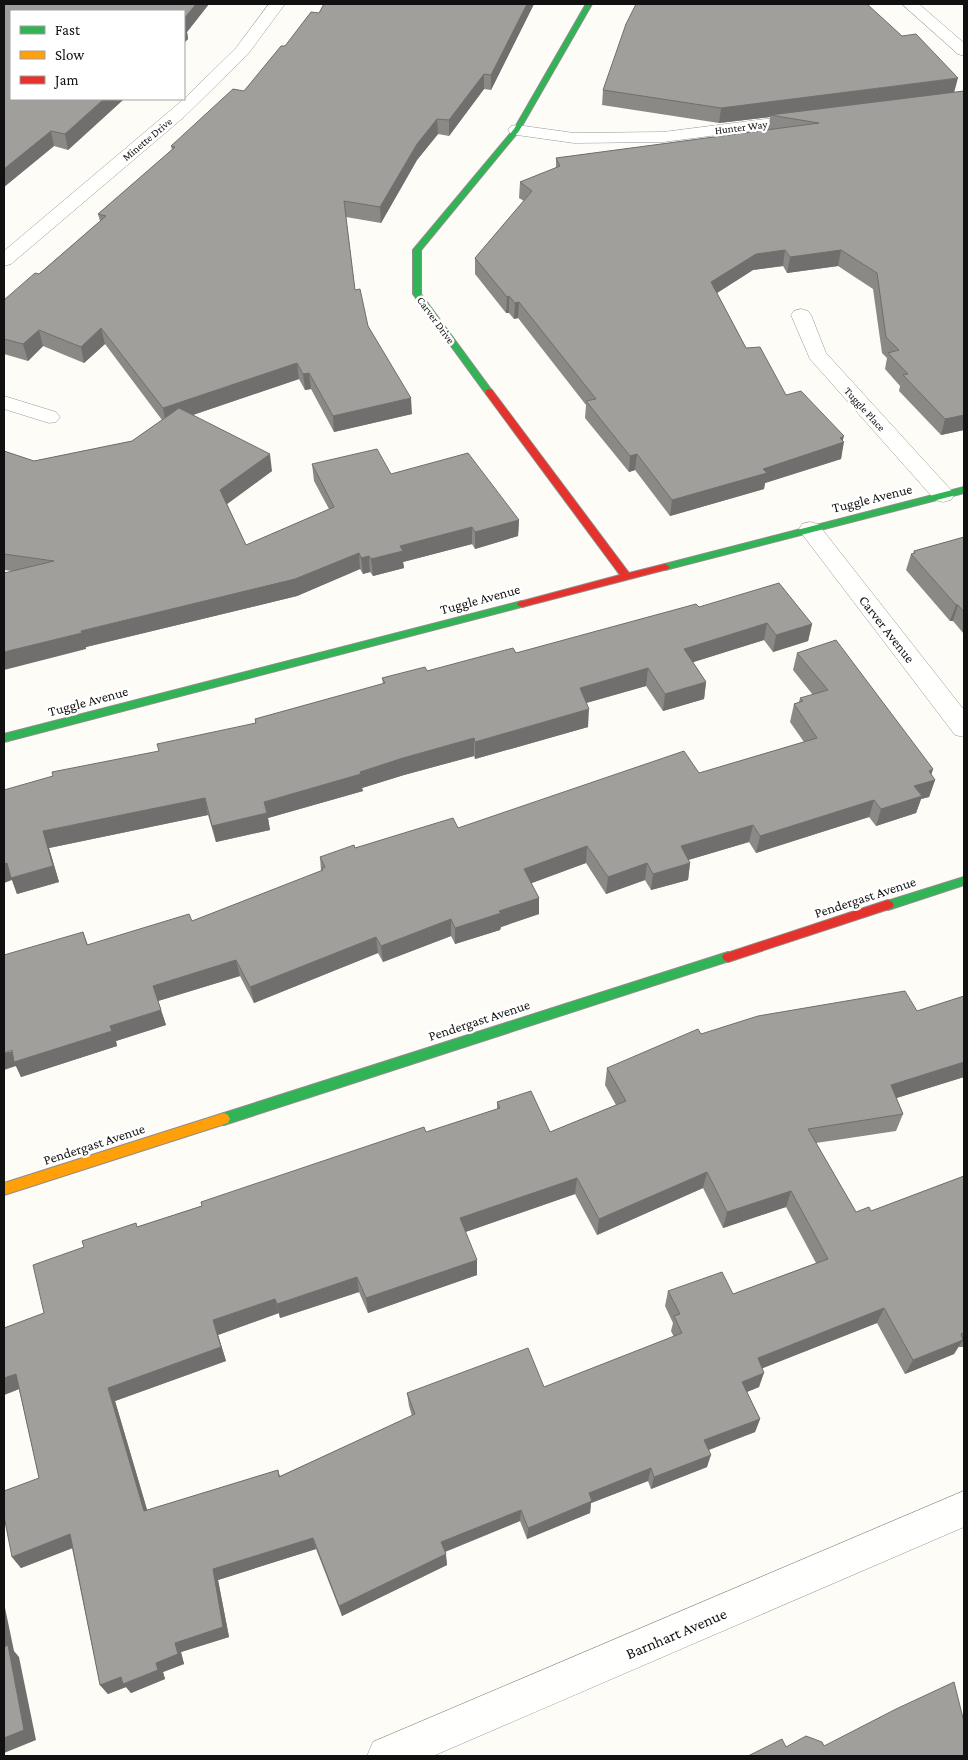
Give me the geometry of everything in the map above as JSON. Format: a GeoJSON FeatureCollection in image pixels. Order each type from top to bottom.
{"type":"FeatureCollection","features":[{"type":"Feature","properties":{"kind":"street","name":"Minette Drive"},"geometry":{"type":"LineString","coordinates":[[4,260],[178,113],[242,51],[277,4]]}},
{"type":"Feature","properties":{"kind":"street","name":"Carver Drive"},"geometry":{"type":"LineString","coordinates":[[589,4],[517,130],[417,250],[417,294],[626,576]]}},
{"type":"Feature","properties":{"kind":"street"},"geometry":{"type":"LineString","coordinates":[[910,4],[964,51]]}},
{"type":"Feature","properties":{"kind":"street","name":"Hunter Way"},"geometry":{"type":"LineString","coordinates":[[517,130],[574,138],[663,137],[819,118]]}},
{"type":"Feature","properties":{"kind":"street","name":"Tuggle Place"},"geometry":{"type":"LineString","coordinates":[[801,315],[817,355],[943,495]]}},
{"type":"Feature","properties":{"kind":"street"},"geometry":{"type":"LineString","coordinates":[[4,402],[49,417]]}},
{"type":"Feature","properties":{"kind":"street","name":"Tuggle Avenue"},"geometry":{"type":"LineString","coordinates":[[4,738],[964,490]]}},
{"type":"Feature","properties":{"kind":"street","name":"Carver Avenue"},"geometry":{"type":"LineString","coordinates":[[810,529],[964,728]]}},
{"type":"Feature","properties":{"kind":"street","name":"Pendergast Avenue"},"geometry":{"type":"LineString","coordinates":[[4,1188],[964,880]]}},
{"type":"Feature","properties":{"kind":"street","name":"Barnhart Avenue"},"geometry":{"type":"LineString","coordinates":[[387,1756],[964,1509]]}},
{"type":"Feature","properties":{"kind":"building"},"geometry":{"type":"Polygon","coordinates":[[[4,4],[196,4],[185,18],[185,10],[10,10],[10,100],[103,100],[65,134],[51,131],[4,169],[4,4]]]}},
{"type":"Feature","properties":{"kind":"building"},"geometry":{"type":"Polygon","coordinates":[[[324,4],[527,4],[491,75],[484,74],[449,120],[437,119],[417,144],[380,207],[344,201],[355,290],[360,289],[368,326],[411,398],[333,416],[309,373],[303,374],[297,363],[163,408],[101,328],[81,347],[39,330],[23,344],[4,339],[4,300],[35,273],[39,274],[106,216],[98,214],[175,147],[171,146],[233,89],[244,91],[281,46],[285,46],[311,12],[319,13],[324,4]]]}},
{"type":"Feature","properties":{"kind":"building"},"geometry":{"type":"Polygon","coordinates":[[[636,4],[867,4],[902,36],[916,34],[958,78],[721,108],[603,90],[626,24],[636,4]]]}},
{"type":"Feature","properties":{"kind":"building"},"geometry":{"type":"Polygon","coordinates":[[[964,91],[964,415],[945,419],[903,375],[908,374],[888,353],[899,350],[886,337],[877,273],[841,250],[790,257],[785,250],[756,254],[711,282],[746,348],[760,347],[786,395],[801,391],[844,436],[840,438],[844,442],[763,469],[767,473],[672,500],[637,454],[630,456],[586,401],[596,399],[519,302],[515,303],[509,296],[507,297],[475,258],[532,191],[520,182],[560,166],[556,158],[819,123],[770,115],[964,91]]]}},
{"type":"Feature","properties":{"kind":"building"},"geometry":{"type":"Polygon","coordinates":[[[179,408],[270,454],[220,490],[246,545],[334,507],[312,464],[377,449],[391,474],[468,453],[519,520],[475,532],[472,527],[400,546],[403,551],[371,559],[369,556],[361,558],[359,553],[295,579],[81,631],[82,633],[4,652],[4,573],[54,561],[4,554],[4,451],[34,461],[132,441],[179,408]]]}},
{"type":"Feature","properties":{"kind":"building"},"geometry":{"type":"Polygon","coordinates":[[[964,537],[964,612],[911,554],[915,553],[914,551],[964,537]]]}},
{"type":"Feature","properties":{"kind":"building"},"geometry":{"type":"Polygon","coordinates":[[[779,583],[812,624],[776,635],[767,623],[684,649],[706,682],[665,694],[648,668],[580,688],[589,709],[475,742],[474,738],[403,758],[360,772],[361,774],[264,802],[267,813],[212,826],[205,798],[43,831],[53,866],[11,878],[7,863],[4,864],[4,790],[53,776],[52,772],[159,751],[157,744],[256,723],[255,719],[385,683],[382,678],[425,667],[427,671],[513,648],[516,653],[696,604],[699,607],[779,583]]]}},
{"type":"Feature","properties":{"kind":"building"},"geometry":{"type":"Polygon","coordinates":[[[836,640],[933,769],[929,771],[935,780],[914,786],[922,796],[881,809],[874,800],[760,836],[753,825],[681,846],[690,863],[653,874],[647,863],[608,877],[587,846],[524,869],[539,898],[499,911],[501,913],[455,928],[451,919],[381,946],[376,937],[250,987],[236,960],[153,986],[161,1010],[110,1026],[112,1031],[14,1062],[12,1050],[4,1053],[4,955],[83,932],[87,945],[189,914],[192,921],[323,870],[322,868],[325,867],[320,857],[354,845],[355,848],[453,818],[458,828],[684,751],[699,773],[817,738],[794,704],[803,701],[800,698],[828,690],[797,653],[836,640]]]}},
{"type":"Feature","properties":{"kind":"building"},"geometry":{"type":"Polygon","coordinates":[[[905,991],[917,1011],[964,996],[964,1062],[891,1085],[903,1114],[808,1129],[856,1212],[869,1207],[871,1211],[964,1176],[964,1333],[961,1334],[963,1340],[913,1360],[884,1308],[758,1358],[764,1373],[742,1382],[760,1419],[704,1440],[711,1455],[654,1477],[651,1468],[589,1493],[592,1501],[528,1528],[521,1510],[441,1542],[446,1554],[339,1606],[313,1538],[213,1569],[223,1627],[175,1643],[178,1654],[156,1663],[158,1670],[123,1684],[121,1677],[100,1685],[70,1534],[12,1557],[4,1516],[4,1491],[39,1478],[16,1374],[4,1378],[4,1328],[44,1313],[33,1265],[84,1247],[82,1241],[136,1223],[137,1227],[202,1206],[201,1202],[424,1127],[426,1132],[500,1108],[497,1102],[531,1091],[550,1132],[626,1101],[607,1068],[698,1029],[701,1034],[758,1016],[905,991]],[[707,1172],[599,1219],[577,1178],[460,1218],[477,1260],[366,1298],[357,1277],[277,1304],[275,1299],[213,1320],[221,1347],[108,1388],[144,1511],[278,1470],[279,1477],[415,1414],[407,1393],[528,1348],[544,1387],[682,1333],[674,1316],[680,1314],[668,1291],[722,1272],[733,1294],[828,1259],[791,1191],[727,1212],[707,1172]]]}},
{"type":"Feature","properties":{"kind":"building"},"geometry":{"type":"Polygon","coordinates":[[[8,1645],[24,1730],[4,1738],[4,1647],[8,1645]]]}},
{"type":"Feature","properties":{"kind":"building"},"geometry":{"type":"Polygon","coordinates":[[[954,1682],[964,1722],[964,1756],[748,1756],[782,1739],[786,1747],[806,1736],[822,1742],[824,1746],[954,1682]]]}},
{"type":"Feature","properties":{"kind":"traffic: fast"},"geometry":{"type":"LineString","coordinates":[[489,392],[417,294],[417,250],[517,130],[589,4]]}},
{"type":"Feature","properties":{"kind":"traffic: fast"},"geometry":{"type":"LineString","coordinates":[[665,567],[964,490]]}},
{"type":"Feature","properties":{"kind":"traffic: fast"},"geometry":{"type":"LineString","coordinates":[[4,738],[522,604]]}},
{"type":"Feature","properties":{"kind":"traffic: fast"},"geometry":{"type":"LineString","coordinates":[[888,905],[964,881]]}},
{"type":"Feature","properties":{"kind":"traffic: fast"},"geometry":{"type":"LineString","coordinates":[[224,1119],[728,957]]}},
{"type":"Feature","properties":{"kind":"traffic: slow"},"geometry":{"type":"LineString","coordinates":[[4,1189],[224,1119]]}},
{"type":"Feature","properties":{"kind":"traffic: jam"},"geometry":{"type":"LineString","coordinates":[[489,392],[626,576]]}},
{"type":"Feature","properties":{"kind":"traffic: jam"},"geometry":{"type":"LineString","coordinates":[[522,604],[665,567]]}},
{"type":"Feature","properties":{"kind":"traffic: jam"},"geometry":{"type":"LineString","coordinates":[[728,957],[888,905]]}}]}
